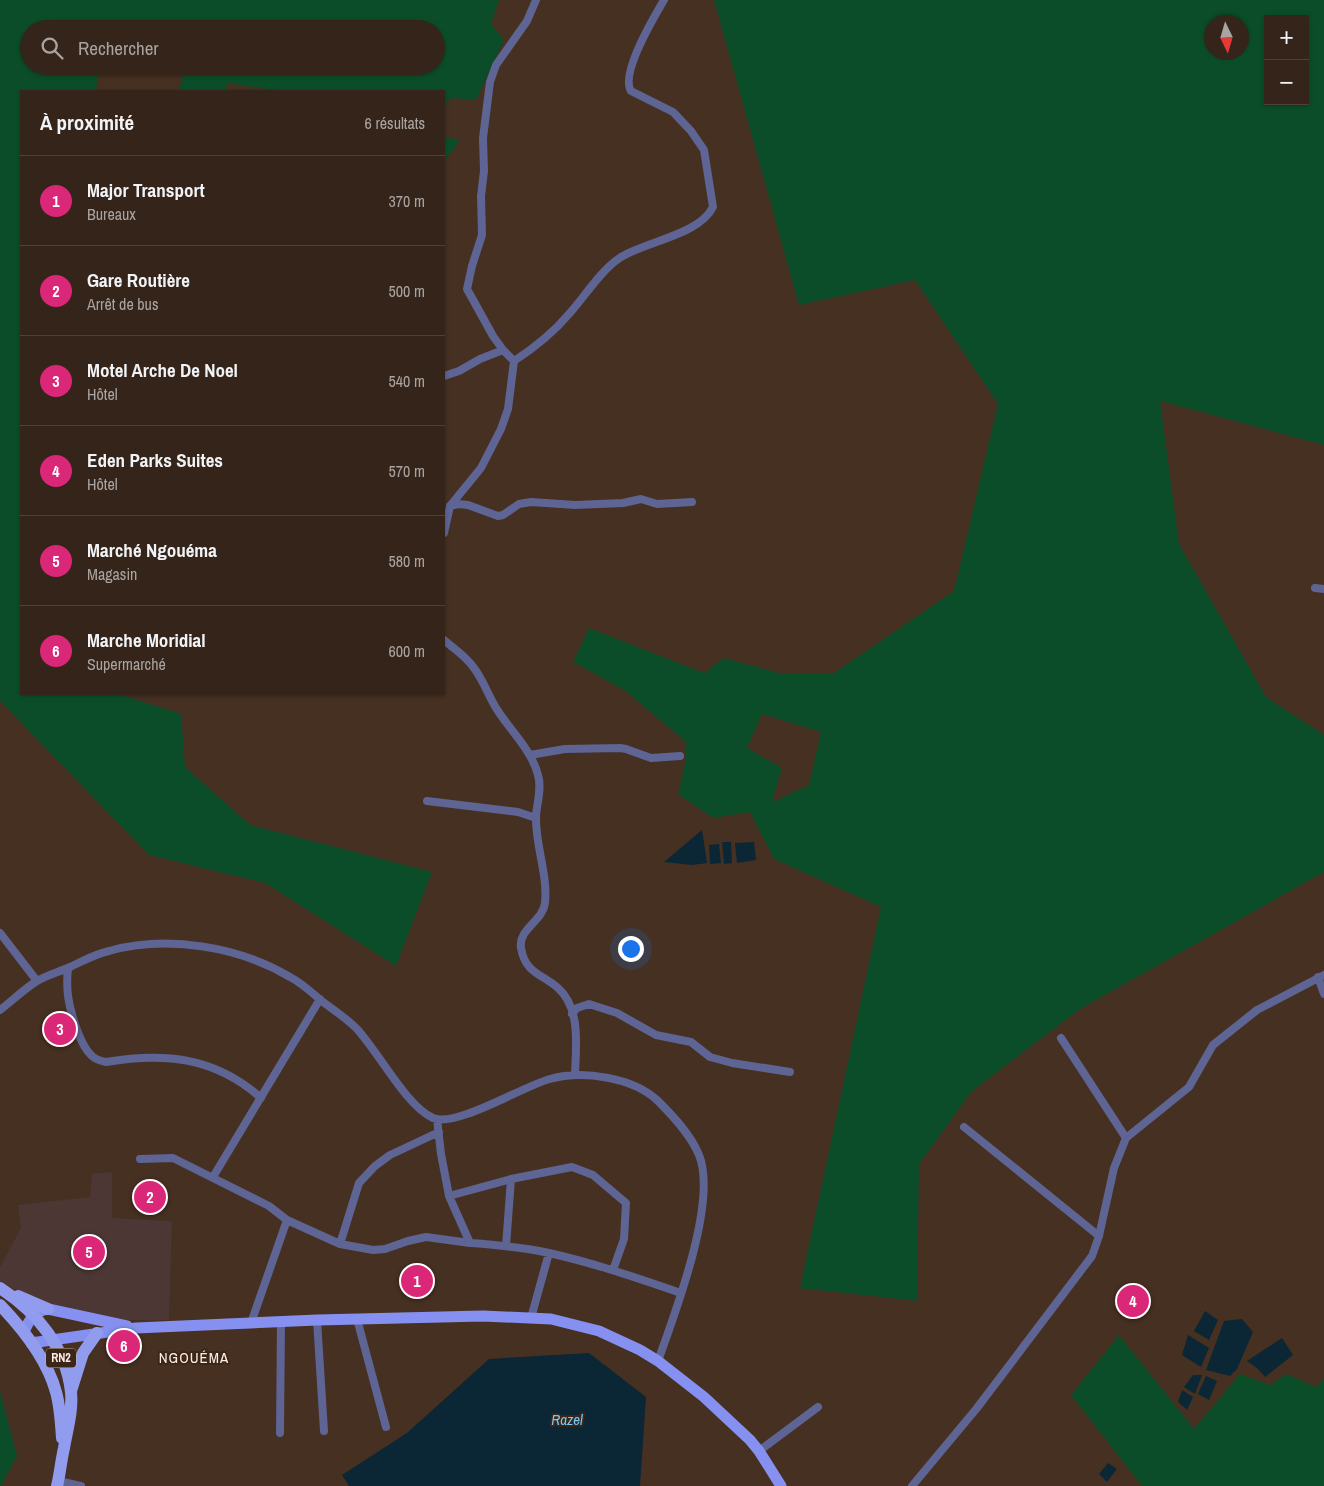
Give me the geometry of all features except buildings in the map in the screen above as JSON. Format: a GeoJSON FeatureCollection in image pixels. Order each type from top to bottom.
{"type":"FeatureCollection","features":[{"type":"Feature","properties":{"kind":"highway"},"geometry":{"type":"LineString","coordinates":[[4,1291],[26,1298],[48,1309]]}},
{"type":"Feature","properties":{"kind":"highway","name":"RN2"},"geometry":{"type":"LineString","coordinates":[[4,1291],[24,1305],[49,1333],[66,1372],[71,1391],[70,1419],[57,1484]]}},
{"type":"Feature","properties":{"kind":"highway","name":"RN2"},"geometry":{"type":"LineString","coordinates":[[0,1305],[28,1337],[48,1371],[56,1392],[64,1450]]}},
{"type":"Feature","properties":{"kind":"highway"},"geometry":{"type":"LineString","coordinates":[[71,1391],[83,1353],[97,1333]]}},
{"type":"Feature","properties":{"kind":"main road"},"geometry":{"type":"LineString","coordinates":[[136,1328],[48,1309],[40,1310],[28,1323],[28,1337],[52,1340],[136,1328],[281,1321],[483,1316],[551,1320],[599,1331],[640,1350],[658,1361],[704,1397],[759,1451],[781,1486]]}},
{"type":"Feature","properties":{"kind":"street"},"geometry":{"type":"LineString","coordinates":[[514,361],[493,336],[467,289],[482,235],[483,138],[490,82],[496,65],[527,21],[536,0]]}},
{"type":"Feature","properties":{"kind":"street"},"geometry":{"type":"LineString","coordinates":[[445,528],[450,506],[482,468],[501,429],[508,409],[514,361],[537,346],[568,316],[604,272],[619,259],[634,250],[689,229],[709,215],[713,207],[704,150],[691,131],[673,112],[631,91],[628,85],[628,73],[643,39],[664,0]]}},
{"type":"Feature","properties":{"kind":"street"},"geometry":{"type":"LineString","coordinates":[[445,376],[503,350]]}},
{"type":"Feature","properties":{"kind":"street"},"geometry":{"type":"LineString","coordinates":[[450,506],[458,504],[468,506],[498,516],[503,515],[519,504],[531,502],[623,503],[641,499],[657,504],[692,502]]}},
{"type":"Feature","properties":{"kind":"street"},"geometry":{"type":"LineString","coordinates":[[1315,588],[1324,589]]}},
{"type":"Feature","properties":{"kind":"street"},"geometry":{"type":"LineString","coordinates":[[445,641],[465,657],[474,668],[497,710],[530,755],[538,775],[536,818],[546,891],[545,905],[542,912],[522,937],[520,946],[524,960],[529,968],[559,989],[569,1004],[576,1038],[575,1074]]}},
{"type":"Feature","properties":{"kind":"street"},"geometry":{"type":"LineString","coordinates":[[530,755],[565,749],[620,748],[651,758],[680,756]]}},
{"type":"Feature","properties":{"kind":"street"},"geometry":{"type":"LineString","coordinates":[[427,801],[518,812],[536,818]]}},
{"type":"Feature","properties":{"kind":"street"},"geometry":{"type":"LineString","coordinates":[[0,933],[37,981]]}},
{"type":"Feature","properties":{"kind":"street"},"geometry":{"type":"LineString","coordinates":[[0,1010],[37,981],[91,956],[127,947],[156,944],[216,948],[250,957],[270,966],[292,978],[320,999],[359,1031],[416,1107],[437,1120],[453,1118],[481,1109],[522,1088],[550,1078],[575,1074],[623,1082],[651,1095],[690,1138],[699,1154],[704,1170],[700,1228],[658,1361]]}},
{"type":"Feature","properties":{"kind":"street"},"geometry":{"type":"LineString","coordinates":[[68,968],[68,996],[73,1015],[84,1044],[92,1056],[106,1062],[175,1057],[197,1062],[241,1082],[261,1098]]}},
{"type":"Feature","properties":{"kind":"street"},"geometry":{"type":"LineString","coordinates":[[912,1486],[977,1408],[1075,1281],[1092,1256],[1099,1236],[1114,1168],[1126,1138],[1189,1087],[1213,1045],[1258,1010],[1321,976],[1324,994]]}},
{"type":"Feature","properties":{"kind":"street"},"geometry":{"type":"LineString","coordinates":[[213,1177],[320,999]]}},
{"type":"Feature","properties":{"kind":"street"},"geometry":{"type":"LineString","coordinates":[[572,1014],[577,1008],[589,1004],[618,1013],[656,1035],[691,1042],[710,1057],[790,1072]]}},
{"type":"Feature","properties":{"kind":"street"},"geometry":{"type":"LineString","coordinates":[[1061,1038],[1126,1138]]}},
{"type":"Feature","properties":{"kind":"street"},"geometry":{"type":"LineString","coordinates":[[437,1120],[449,1196],[470,1244]]}},
{"type":"Feature","properties":{"kind":"street"},"geometry":{"type":"LineString","coordinates":[[964,1127],[1099,1236]]}},
{"type":"Feature","properties":{"kind":"street"},"geometry":{"type":"LineString","coordinates":[[340,1244],[359,1183],[390,1155],[439,1132]]}},
{"type":"Feature","properties":{"kind":"street"},"geometry":{"type":"LineString","coordinates":[[140,1159],[173,1158],[269,1206],[287,1220],[340,1244],[373,1250],[385,1250],[408,1241],[426,1237],[470,1244],[506,1246],[549,1253],[613,1270],[681,1293]]}},
{"type":"Feature","properties":{"kind":"street"},"geometry":{"type":"LineString","coordinates":[[449,1196],[511,1179],[572,1167],[593,1175],[626,1203],[624,1240],[613,1270]]}},
{"type":"Feature","properties":{"kind":"street"},"geometry":{"type":"LineString","coordinates":[[506,1246],[511,1179]]}},
{"type":"Feature","properties":{"kind":"street"},"geometry":{"type":"LineString","coordinates":[[251,1323],[287,1220]]}},
{"type":"Feature","properties":{"kind":"street"},"geometry":{"type":"LineString","coordinates":[[531,1318],[549,1253]]}},
{"type":"Feature","properties":{"kind":"street"},"geometry":{"type":"LineString","coordinates":[[357,1319],[386,1427]]}},
{"type":"Feature","properties":{"kind":"street"},"geometry":{"type":"LineString","coordinates":[[317,1320],[324,1431]]}},
{"type":"Feature","properties":{"kind":"street"},"geometry":{"type":"LineString","coordinates":[[280,1433],[281,1321]]}},
{"type":"Feature","properties":{"kind":"street"},"geometry":{"type":"LineString","coordinates":[[759,1451],[818,1407]]}},
{"type":"Feature","properties":{"kind":"street"},"geometry":{"type":"LineString","coordinates":[[57,1484],[81,1486]]}},
{"type":"Feature","properties":{"kind":"shaded area"},"geometry":{"type":"Polygon","coordinates":[[[112,1172],[112,1218],[172,1221],[169,1320],[127,1320],[92,1315],[38,1301],[0,1282],[0,1267],[21,1228],[18,1205],[90,1197],[92,1174],[112,1172]]]}},
{"type":"Feature","properties":{"kind":"green space"},"geometry":{"type":"Polygon","coordinates":[[[0,0],[499,0],[491,24],[504,40],[476,100],[451,98],[445,107],[445,90],[273,90],[227,83],[226,90],[179,90],[183,75],[445,75],[445,20],[20,20],[20,75],[98,75],[96,90],[20,90],[20,695],[121,695],[181,714],[185,767],[250,825],[432,872],[396,966],[265,883],[149,855],[0,701],[0,0]]]}},
{"type":"Feature","properties":{"kind":"green space"},"geometry":{"type":"Polygon","coordinates":[[[714,0],[1324,0],[1324,445],[1160,401],[1179,544],[1266,697],[1324,735],[1324,872],[1080,1009],[972,1091],[919,1164],[917,1301],[800,1288],[881,907],[774,859],[750,812],[713,818],[678,794],[685,763],[685,741],[624,690],[573,662],[589,628],[704,673],[724,658],[782,674],[834,673],[954,591],[998,404],[915,280],[799,305],[714,0]],[[762,714],[747,748],[782,768],[772,802],[809,785],[821,732],[762,714]]]}},
{"type":"Feature","properties":{"kind":"green space"},"geometry":{"type":"Polygon","coordinates":[[[445,136],[460,141],[445,160],[445,136]]]}},
{"type":"Feature","properties":{"kind":"green space"},"geometry":{"type":"Polygon","coordinates":[[[1119,1335],[1194,1429],[1240,1374],[1270,1385],[1286,1374],[1316,1387],[1324,1379],[1324,1486],[1142,1486],[1071,1395],[1119,1335]]]}},
{"type":"Feature","properties":{"kind":"green space"},"geometry":{"type":"Polygon","coordinates":[[[0,1391],[17,1456],[1,1486],[0,1486],[0,1391]]]}},
{"type":"Feature","properties":{"kind":"water"},"geometry":{"type":"Polygon","coordinates":[[[702,830],[707,863],[692,865],[664,862],[702,830]]]}},
{"type":"Feature","properties":{"kind":"water"},"geometry":{"type":"Polygon","coordinates":[[[722,842],[731,842],[732,863],[724,864],[722,842]]]}},
{"type":"Feature","properties":{"kind":"water"},"geometry":{"type":"Polygon","coordinates":[[[754,842],[756,860],[737,863],[735,843],[754,842]]]}},
{"type":"Feature","properties":{"kind":"water"},"geometry":{"type":"Polygon","coordinates":[[[719,844],[721,863],[710,864],[709,845],[719,844]]]}},
{"type":"Feature","properties":{"kind":"water"},"geometry":{"type":"Polygon","coordinates":[[[1205,1311],[1218,1320],[1209,1340],[1194,1331],[1205,1311]]]}},
{"type":"Feature","properties":{"kind":"water"},"geometry":{"type":"Polygon","coordinates":[[[1242,1319],[1253,1332],[1237,1369],[1230,1376],[1206,1370],[1224,1321],[1242,1319]]]}},
{"type":"Feature","properties":{"kind":"water"},"geometry":{"type":"Polygon","coordinates":[[[1188,1335],[1209,1348],[1201,1367],[1182,1355],[1188,1335]]]}},
{"type":"Feature","properties":{"kind":"water"},"geometry":{"type":"Polygon","coordinates":[[[1282,1338],[1293,1355],[1265,1377],[1247,1361],[1282,1338]]]}},
{"type":"Feature","properties":{"kind":"water","name":"Razel"},"geometry":{"type":"Polygon","coordinates":[[[589,1353],[646,1397],[640,1486],[349,1486],[342,1475],[407,1433],[489,1359],[589,1353]]]}},
{"type":"Feature","properties":{"kind":"water"},"geometry":{"type":"Polygon","coordinates":[[[1193,1375],[1202,1375],[1195,1394],[1184,1387],[1193,1375]]]}},
{"type":"Feature","properties":{"kind":"water"},"geometry":{"type":"Polygon","coordinates":[[[1206,1376],[1217,1381],[1209,1400],[1198,1394],[1206,1376]]]}},
{"type":"Feature","properties":{"kind":"water"},"geometry":{"type":"Polygon","coordinates":[[[1182,1390],[1193,1397],[1187,1410],[1178,1402],[1182,1390]]]}},
{"type":"Feature","properties":{"kind":"water"},"geometry":{"type":"Polygon","coordinates":[[[1108,1463],[1117,1469],[1107,1482],[1099,1474],[1108,1463]]]}},
{"type":"Feature","properties":{"kind":"place","name":"Motel Arche De Noel"},"geometry":{"type":"Point","coordinates":[60,1029]}},
{"type":"Feature","properties":{"kind":"place","name":"Gare Routière"},"geometry":{"type":"Point","coordinates":[150,1197]}},
{"type":"Feature","properties":{"kind":"place","name":"Marché Ngouéma"},"geometry":{"type":"Point","coordinates":[89,1252]}},
{"type":"Feature","properties":{"kind":"place","name":"Major Transport"},"geometry":{"type":"Point","coordinates":[417,1281]}},
{"type":"Feature","properties":{"kind":"place","name":"Eden Parks Suites"},"geometry":{"type":"Point","coordinates":[1133,1301]}},
{"type":"Feature","properties":{"kind":"place","name":"Marche Moridial"},"geometry":{"type":"Point","coordinates":[124,1346]}},
{"type":"Feature","properties":{"kind":"district","name":"NGOUÉMA"},"geometry":{"type":"Point","coordinates":[194,1358]}}]}
